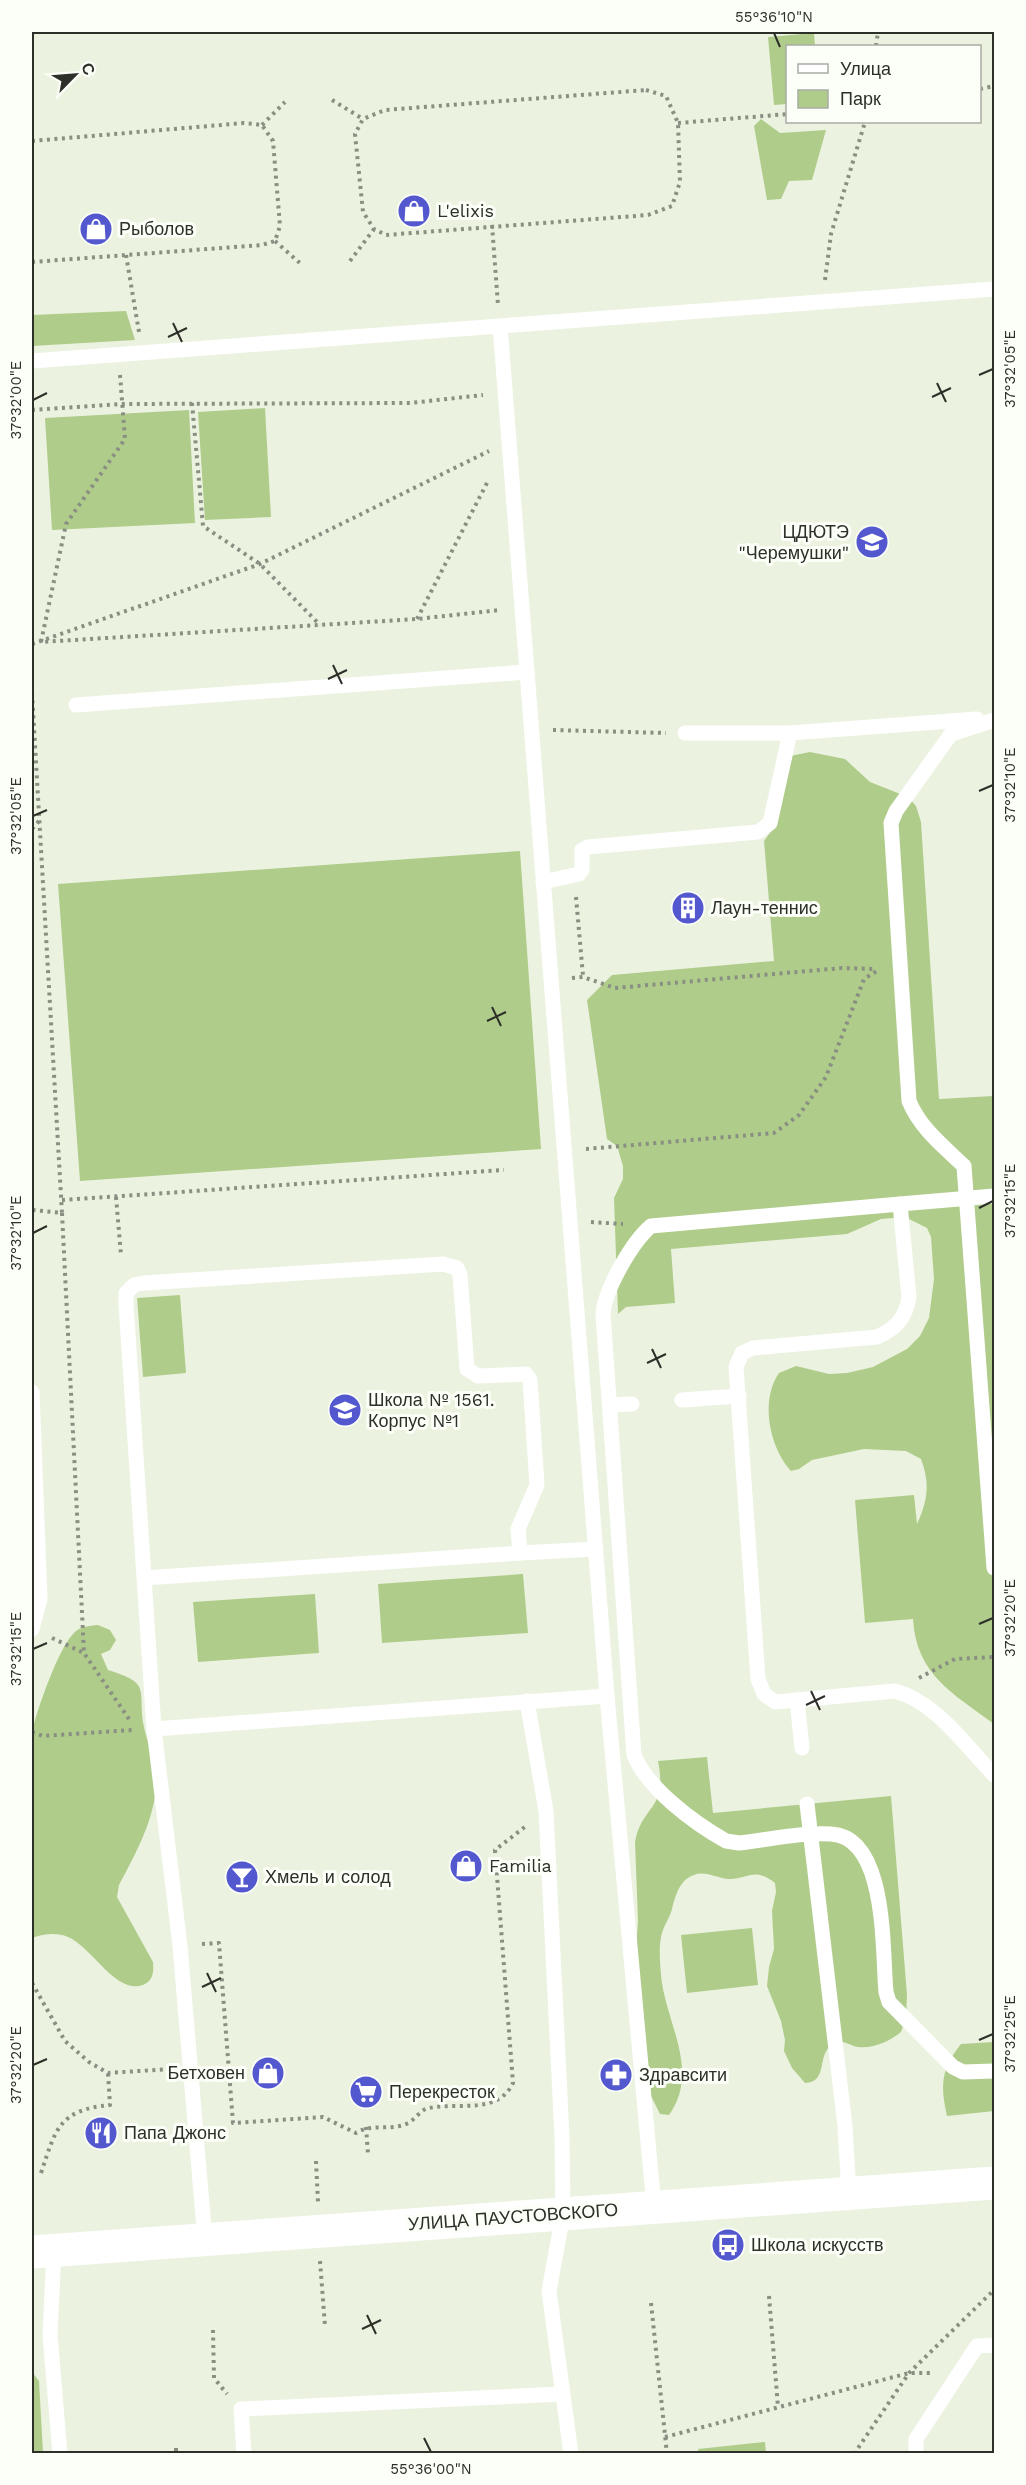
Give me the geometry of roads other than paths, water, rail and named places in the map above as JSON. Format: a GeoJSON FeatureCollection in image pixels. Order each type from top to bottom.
{"type":"FeatureCollection","features":[{"type":"Feature","properties":{"kind":"main road","name":"УЛИЦА ПАУСТОВСКОГО"},"geometry":{"type":"LineString","coordinates":[[43,2252],[994,2183]]}},
{"type":"Feature","properties":{"kind":"lane"},"geometry":{"type":"LineString","coordinates":[[32,361],[994,289]]}},
{"type":"Feature","properties":{"kind":"lane"},"geometry":{"type":"LineString","coordinates":[[500,326],[607,1696],[654,2207]]}},
{"type":"Feature","properties":{"kind":"lane"},"geometry":{"type":"LineString","coordinates":[[76,705],[527,672]]}},
{"type":"Feature","properties":{"kind":"lane"},"geometry":{"type":"LineString","coordinates":[[684,733],[790,733],[994,719]]}},
{"type":"Feature","properties":{"kind":"lane"},"geometry":{"type":"LineString","coordinates":[[994,719],[951,734],[896,811],[891,823],[909,1101],[916,1117],[925,1129],[964,1166],[994,1568]]}},
{"type":"Feature","properties":{"kind":"lane"},"geometry":{"type":"LineString","coordinates":[[543,882],[574,876],[582,870],[582,850],[588,847],[758,832],[765,829],[770,823],[790,733]]}},
{"type":"Feature","properties":{"kind":"lane"},"geometry":{"type":"LineString","coordinates":[[994,1196],[651,1226],[641,1234],[604,1301],[634,1755],[640,1772],[654,1787],[726,1841],[739,1843],[832,1834],[848,1839],[861,1851],[877,1881],[886,1992],[889,2002],[953,2067],[963,2072],[994,2071]]}},
{"type":"Feature","properties":{"kind":"lane"},"geometry":{"type":"LineString","coordinates":[[900,1204],[909,1297],[907,1311],[889,1332],[877,1337],[753,1348],[742,1353],[736,1367],[758,1678],[764,1694],[775,1702],[895,1691],[913,1695],[928,1706],[994,1775]]}},
{"type":"Feature","properties":{"kind":"lane"},"geometry":{"type":"LineString","coordinates":[[205,2240],[180,1946],[154,1729],[126,1293],[134,1285],[144,1283],[443,1264],[457,1268],[460,1275],[467,1369],[472,1375],[478,1376],[526,1374],[530,1380],[537,1485],[518,1529],[520,1553]]}},
{"type":"Feature","properties":{"kind":"lane"},"geometry":{"type":"LineString","coordinates":[[32,1392],[40,1599],[32,1629]]}},
{"type":"Feature","properties":{"kind":"lane"},"geometry":{"type":"LineString","coordinates":[[682,1400],[738,1396]]}},
{"type":"Feature","properties":{"kind":"lane"},"geometry":{"type":"LineString","coordinates":[[610,1405],[632,1404]]}},
{"type":"Feature","properties":{"kind":"lane"},"geometry":{"type":"LineString","coordinates":[[144,1578],[596,1549]]}},
{"type":"Feature","properties":{"kind":"lane"},"geometry":{"type":"LineString","coordinates":[[154,1729],[607,1696]]}},
{"type":"Feature","properties":{"kind":"lane"},"geometry":{"type":"LineString","coordinates":[[797,1700],[802,1748]]}},
{"type":"Feature","properties":{"kind":"lane"},"geometry":{"type":"LineString","coordinates":[[526,1701],[546,1811],[562,2137],[563,2214],[549,2291],[561,2394],[571,2454]]}},
{"type":"Feature","properties":{"kind":"lane"},"geometry":{"type":"LineString","coordinates":[[807,1804],[845,2126],[849,2193]]}},
{"type":"Feature","properties":{"kind":"lane"},"geometry":{"type":"LineString","coordinates":[[43,2252],[60,2454]]}},
{"type":"Feature","properties":{"kind":"lane"},"geometry":{"type":"LineString","coordinates":[[916,2454],[916,2439],[977,2346],[994,2345]]}},
{"type":"Feature","properties":{"kind":"lane"},"geometry":{"type":"LineString","coordinates":[[244,2454],[241,2409],[561,2394]]}},
{"type":"Feature","properties":{"kind":"place","name":"L'elixis"},"geometry":{"type":"Point","coordinates":[414,211]}},
{"type":"Feature","properties":{"kind":"place","name":"Рыболов"},"geometry":{"type":"Point","coordinates":[96,229]}},
{"type":"Feature","properties":{"kind":"place","name":"ЦДЮТЭ \"Черемушки\""},"geometry":{"type":"Point","coordinates":[872,542]}},
{"type":"Feature","properties":{"kind":"place","name":"Лаун-теннис"},"geometry":{"type":"Point","coordinates":[688,908]}},
{"type":"Feature","properties":{"kind":"place","name":"Школа № 1561. Корпус №1"},"geometry":{"type":"Point","coordinates":[345,1410]}},
{"type":"Feature","properties":{"kind":"place","name":"Familia"},"geometry":{"type":"Point","coordinates":[466,1866]}},
{"type":"Feature","properties":{"kind":"place","name":"Хмель и солод"},"geometry":{"type":"Point","coordinates":[242,1877]}},
{"type":"Feature","properties":{"kind":"place","name":"Бетховен"},"geometry":{"type":"Point","coordinates":[268,2073]}},
{"type":"Feature","properties":{"kind":"place","name":"Здравсити"},"geometry":{"type":"Point","coordinates":[616,2075]}},
{"type":"Feature","properties":{"kind":"place","name":"Перекресток"},"geometry":{"type":"Point","coordinates":[366,2092]}},
{"type":"Feature","properties":{"kind":"place","name":"Папа Джонс"},"geometry":{"type":"Point","coordinates":[101,2133]}},
{"type":"Feature","properties":{"kind":"place","name":"Школа искусств"},"geometry":{"type":"Point","coordinates":[728,2245]}}]}
